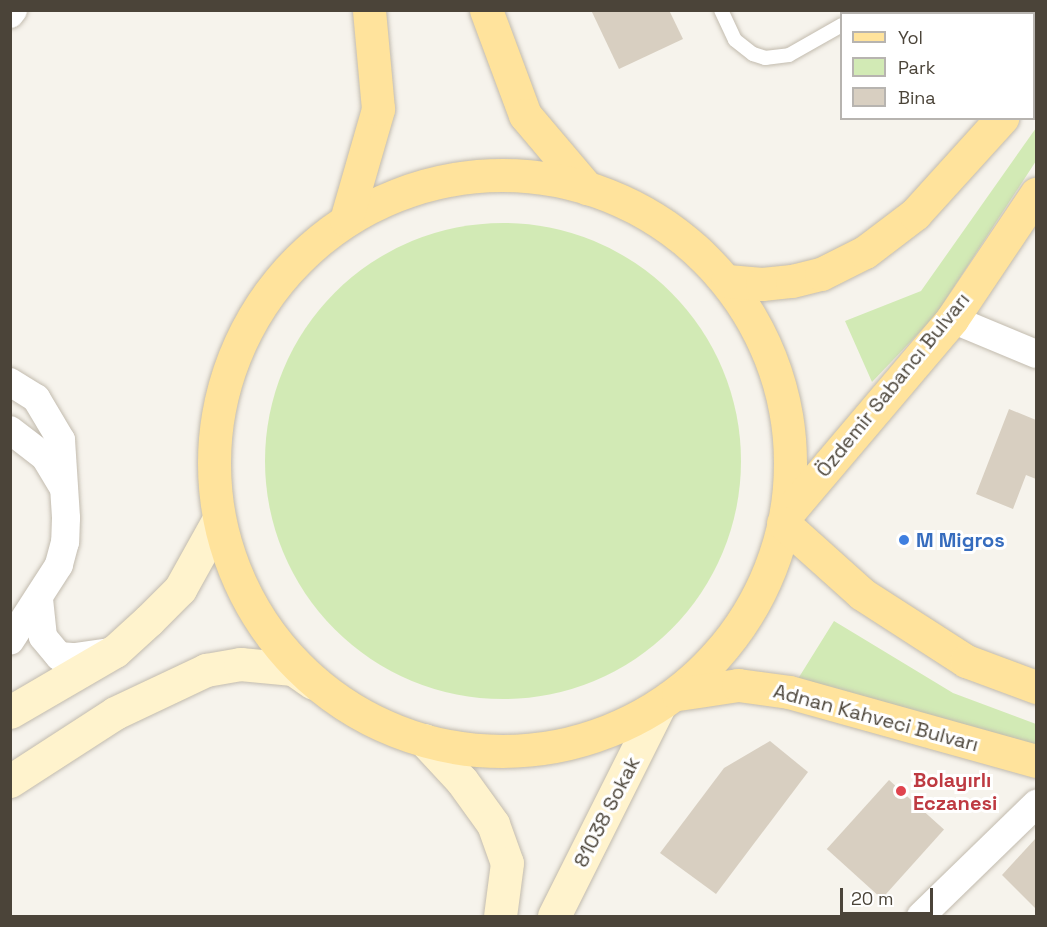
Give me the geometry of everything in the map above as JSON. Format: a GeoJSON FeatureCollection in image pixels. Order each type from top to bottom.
{"type":"FeatureCollection","features":[{"type":"Feature","properties":{"kind":"main road"},"geometry":{"type":"LineString","coordinates":[[346,220],[378,110],[369,10]]}},
{"type":"Feature","properties":{"kind":"main road"},"geometry":{"type":"LineString","coordinates":[[486,10],[525,115],[587,188]]}},
{"type":"Feature","properties":{"kind":"main road"},"geometry":{"type":"LineString","coordinates":[[727,281],[762,284],[792,281],[821,274],[866,252],[915,214],[1000,120]]}},
{"type":"Feature","properties":{"kind":"main road"},"geometry":{"type":"LineString","coordinates":[[496,174],[550,177],[587,188],[629,203],[670,227],[703,253],[727,281],[757,327],[774,364],[786,402],[790,461],[784,519],[754,603],[730,639],[668,700],[617,727],[577,742],[536,750],[485,750],[424,740],[386,726],[344,704],[313,683],[278,644],[246,596],[232,564],[219,519],[213,472],[217,416],[229,371],[245,329],[271,290],[306,250],[346,220],[374,204],[457,177],[496,174]]}},
{"type":"Feature","properties":{"kind":"main road","name":"Özdemir Sabancı Bulvarı"},"geometry":{"type":"LineString","coordinates":[[784,519],[952,319],[1036,194]]}},
{"type":"Feature","properties":{"kind":"main road"},"geometry":{"type":"LineString","coordinates":[[784,519],[862,594],[966,661],[1036,687]]}},
{"type":"Feature","properties":{"kind":"main road","name":"Adnan Kahveci Bulvarı"},"geometry":{"type":"LineString","coordinates":[[668,700],[738,685],[789,692],[1036,761]]}},
{"type":"Feature","properties":{"kind":"street"},"geometry":{"type":"LineString","coordinates":[[10,14],[13,10]]}},
{"type":"Feature","properties":{"kind":"street"},"geometry":{"type":"LineString","coordinates":[[952,319],[1036,354]]}},
{"type":"Feature","properties":{"kind":"street"},"geometry":{"type":"LineString","coordinates":[[10,382],[36,398],[61,440],[65,490],[65,542],[59,565],[10,641]]}},
{"type":"Feature","properties":{"kind":"street"},"geometry":{"type":"LineString","coordinates":[[10,430],[45,457],[65,490]]}},
{"type":"Feature","properties":{"kind":"street"},"geometry":{"type":"LineString","coordinates":[[10,712],[115,651],[180,589],[219,519]]}},
{"type":"Feature","properties":{"kind":"street"},"geometry":{"type":"LineString","coordinates":[[39,599],[42,637],[59,656],[75,657],[115,651]]}},
{"type":"Feature","properties":{"kind":"street"},"geometry":{"type":"LineString","coordinates":[[10,781],[115,713],[206,670],[240,664],[293,669],[313,683]]}},
{"type":"Feature","properties":{"kind":"street","name":"81038 Sokak"},"geometry":{"type":"LineString","coordinates":[[554,916],[668,700]]}},
{"type":"Feature","properties":{"kind":"street"},"geometry":{"type":"LineString","coordinates":[[424,740],[462,781],[493,824],[507,863],[500,916]]}},
{"type":"Feature","properties":{"kind":"street"},"geometry":{"type":"LineString","coordinates":[[921,916],[1036,804]]}},
{"type":"Feature","properties":{"kind":"lane"},"geometry":{"type":"LineString","coordinates":[[721,10],[735,40],[753,54],[765,58],[789,55],[840,26]]}},
{"type":"Feature","properties":{"kind":"green space"},"geometry":{"type":"Polygon","coordinates":[[[1036,128],[1036,161],[935,316],[872,382],[845,321],[921,291],[1036,128]]]}},
{"type":"Feature","properties":{"kind":"green space"},"geometry":{"type":"Polygon","coordinates":[[[503,223],[549,228],[594,241],[635,263],[671,293],[701,329],[723,370],[736,415],[741,461],[736,507],[723,552],[701,593],[671,629],[635,659],[594,681],[549,694],[503,699],[457,694],[412,681],[371,659],[335,629],[305,593],[283,552],[270,507],[265,461],[270,415],[283,370],[305,329],[335,293],[371,263],[412,241],[457,228],[503,223]]]}},
{"type":"Feature","properties":{"kind":"green space"},"geometry":{"type":"Polygon","coordinates":[[[834,621],[953,693],[1036,724],[1036,748],[796,682],[834,621]]]}},
{"type":"Feature","properties":{"kind":"building"},"geometry":{"type":"Polygon","coordinates":[[[591,10],[669,10],[683,39],[619,69],[591,10]]]}},
{"type":"Feature","properties":{"kind":"building"},"geometry":{"type":"Polygon","coordinates":[[[1009,409],[1036,420],[1036,479],[1026,475],[1013,509],[976,494],[1009,409]]]}},
{"type":"Feature","properties":{"kind":"building"},"geometry":{"type":"Polygon","coordinates":[[[770,741],[808,772],[716,894],[660,853],[724,768],[770,741]]]}},
{"type":"Feature","properties":{"kind":"building"},"geometry":{"type":"Polygon","coordinates":[[[889,780],[944,830],[882,899],[827,849],[889,780]]]}},
{"type":"Feature","properties":{"kind":"building"},"geometry":{"type":"Polygon","coordinates":[[[1036,838],[1036,909],[1002,875],[1036,838]]]}},
{"type":"Feature","properties":{"kind":"place","name":"M Migros"},"geometry":{"type":"Point","coordinates":[904,540]}},
{"type":"Feature","properties":{"kind":"place","name":"Bolayırlı Eczanesi"},"geometry":{"type":"Point","coordinates":[901,791]}}]}
